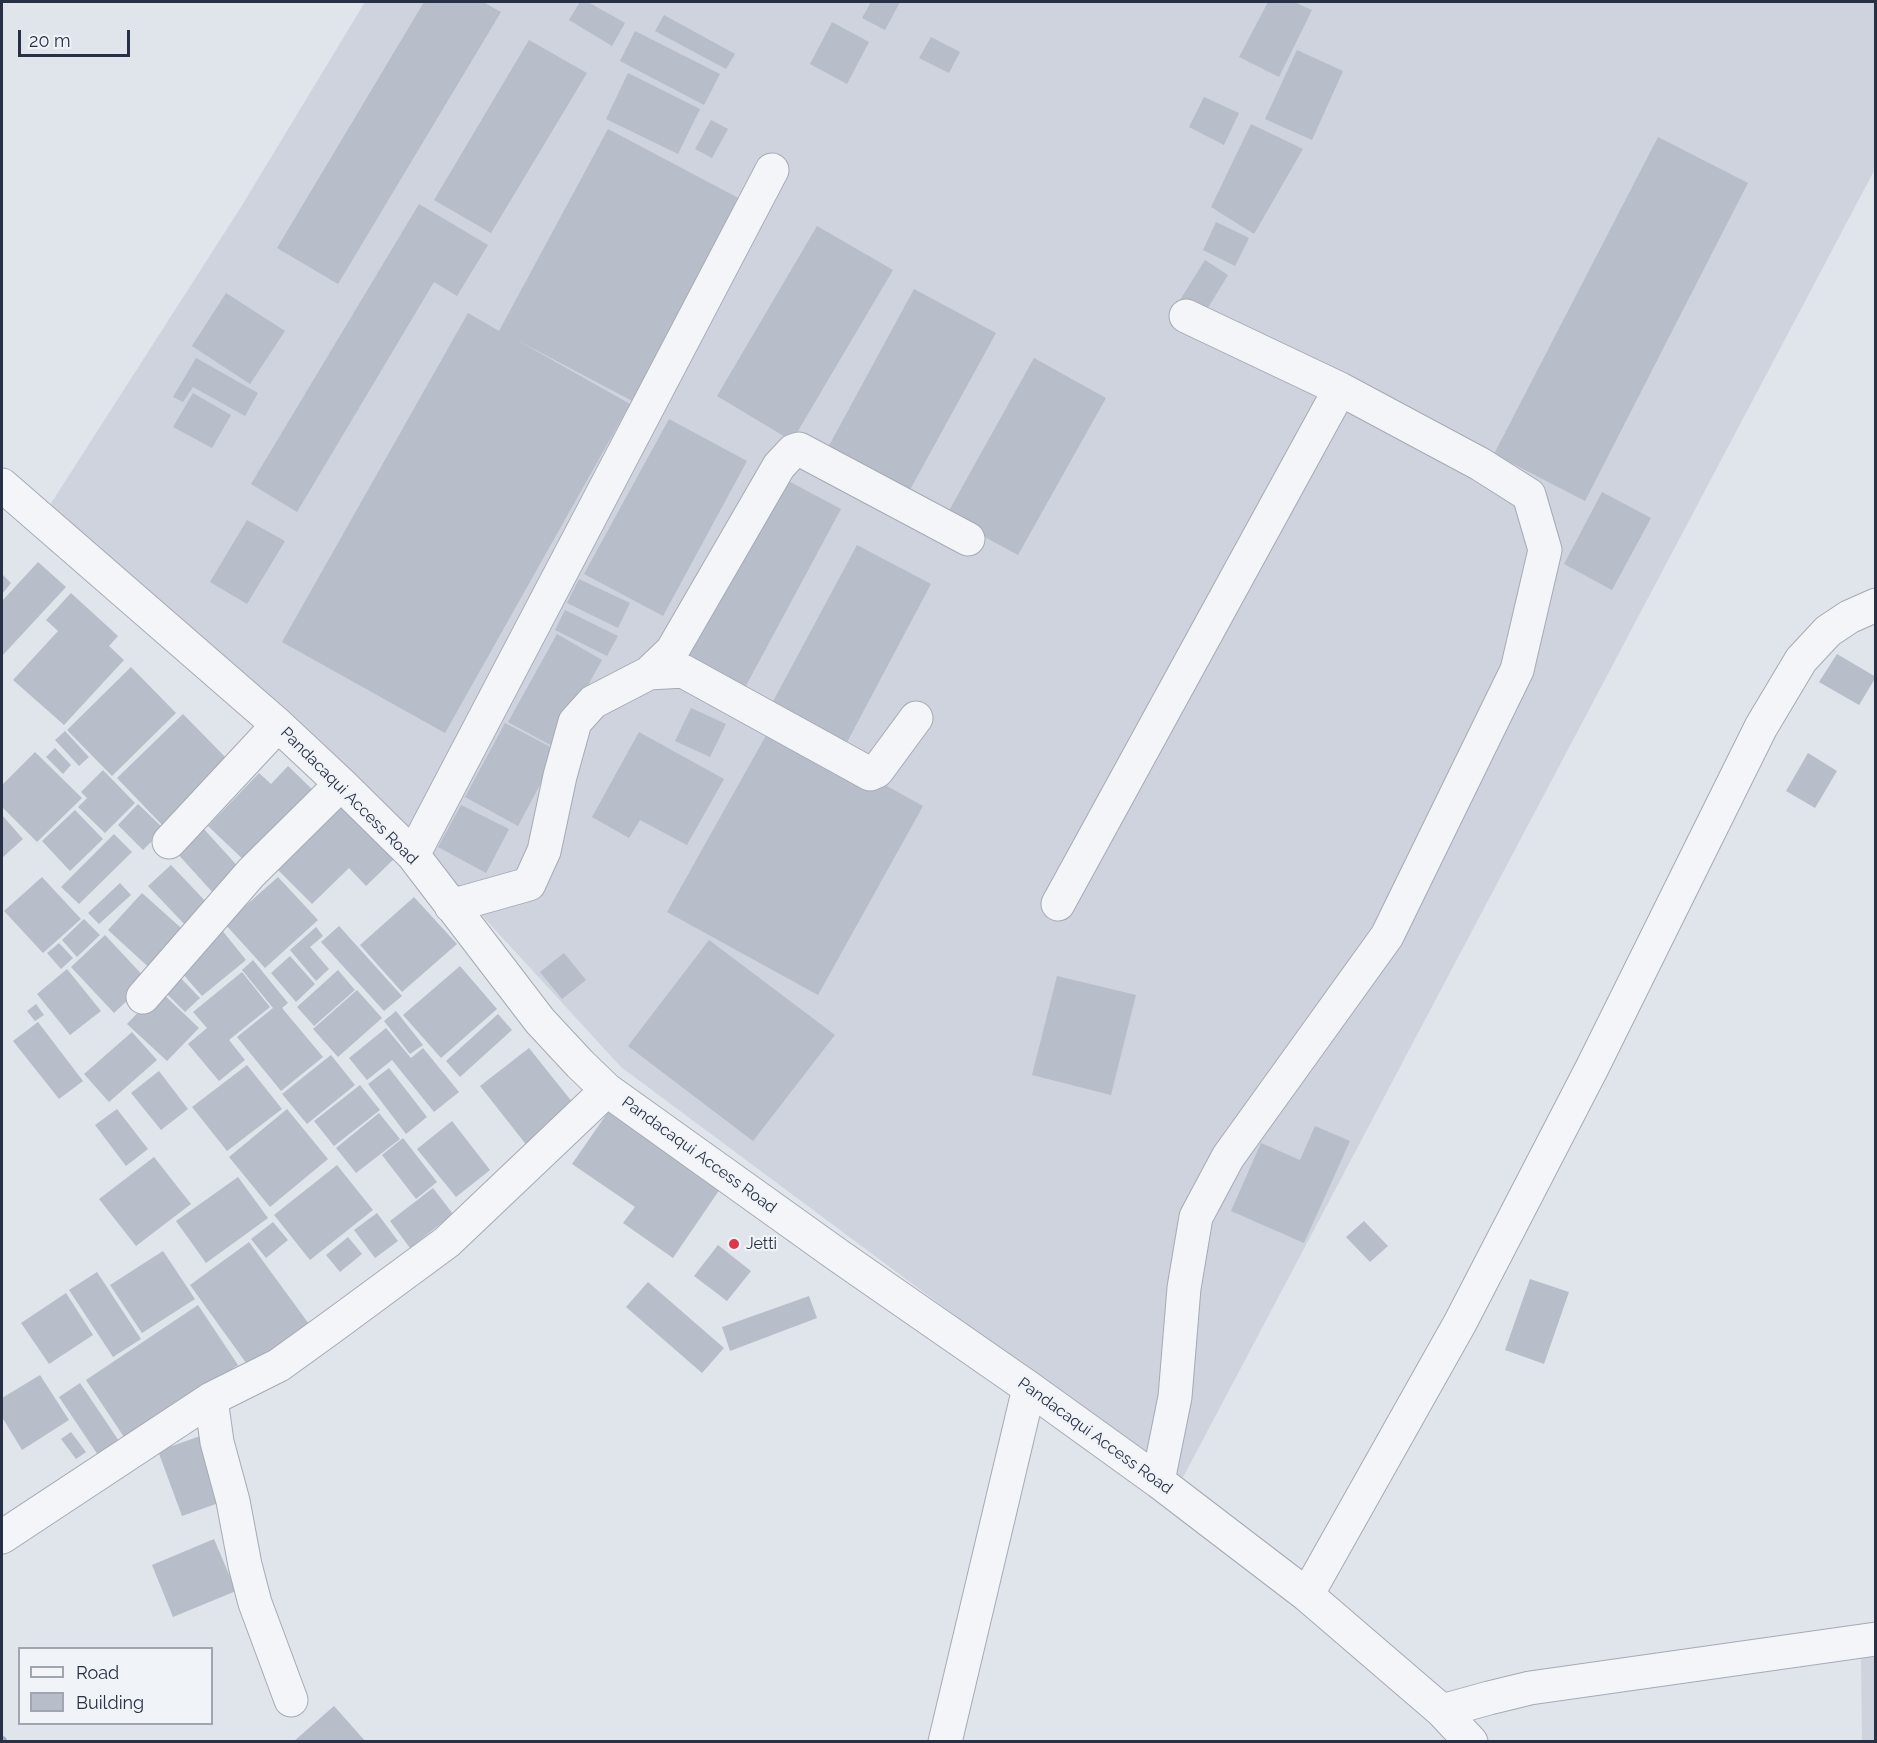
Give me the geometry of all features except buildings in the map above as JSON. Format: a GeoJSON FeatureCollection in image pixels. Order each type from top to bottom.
{"type":"FeatureCollection","features":[{"type":"Feature","properties":{"kind":"street"},"geometry":{"type":"LineString","coordinates":[[412,855],[772,171]]}},
{"type":"Feature","properties":{"kind":"street"},"geometry":{"type":"LineString","coordinates":[[1158,1481],[1175,1397],[1184,1288],[1196,1217],[1228,1157],[1387,936],[1517,670],[1545,550],[1529,495],[1480,464],[1340,389],[1186,316]]}},
{"type":"Feature","properties":{"kind":"street"},"geometry":{"type":"LineString","coordinates":[[1058,904],[1340,389]]}},
{"type":"Feature","properties":{"kind":"street"},"geometry":{"type":"LineString","coordinates":[[451,906],[529,884],[544,851],[560,776],[575,722],[593,702],[649,673],[672,651],[780,466],[793,451],[799,449],[968,539]]}},
{"type":"Feature","properties":{"kind":"street","name":"Pandacaqui Access Road"},"geometry":{"type":"LineString","coordinates":[[2,485],[278,725],[341,784],[412,855],[540,1021],[607,1090],[1158,1481],[1307,1595],[1442,1712],[1471,1742]]}},
{"type":"Feature","properties":{"kind":"street"},"geometry":{"type":"LineString","coordinates":[[1307,1595],[1466,1312],[1592,1068],[1761,728],[1801,660],[1814,645],[1828,631],[1849,617],[1875,605]]}},
{"type":"Feature","properties":{"kind":"street"},"geometry":{"type":"LineString","coordinates":[[649,673],[683,670],[870,774],[877,771],[916,718]]}},
{"type":"Feature","properties":{"kind":"street"},"geometry":{"type":"LineString","coordinates":[[169,842],[278,725]]}},
{"type":"Feature","properties":{"kind":"street"},"geometry":{"type":"LineString","coordinates":[[143,997],[251,873],[341,784]]}},
{"type":"Feature","properties":{"kind":"street"},"geometry":{"type":"LineString","coordinates":[[2,1537],[211,1399],[279,1365],[447,1242],[607,1090]]}},
{"type":"Feature","properties":{"kind":"street"},"geometry":{"type":"LineString","coordinates":[[945,1742],[1029,1388]]}},
{"type":"Feature","properties":{"kind":"street"},"geometry":{"type":"LineString","coordinates":[[211,1399],[217,1442],[233,1501],[255,1603],[291,1700]]}},
{"type":"Feature","properties":{"kind":"street"},"geometry":{"type":"LineString","coordinates":[[1442,1712],[1530,1688],[1875,1639]]}},
{"type":"Feature","properties":{"kind":"shaded area"},"geometry":{"type":"Polygon","coordinates":[[[365,2],[1875,2],[1875,169],[1180,1483],[621,1067],[409,836],[48,508],[241,207],[365,2]]]}},
{"type":"Feature","properties":{"kind":"shaded area"},"geometry":{"type":"Polygon","coordinates":[[[1875,1651],[1875,1741],[1862,1741],[1861,1655],[1875,1651]]]}},
{"type":"Feature","properties":{"kind":"place","name":"Jetti"},"geometry":{"type":"Point","coordinates":[734,1244]}}]}
